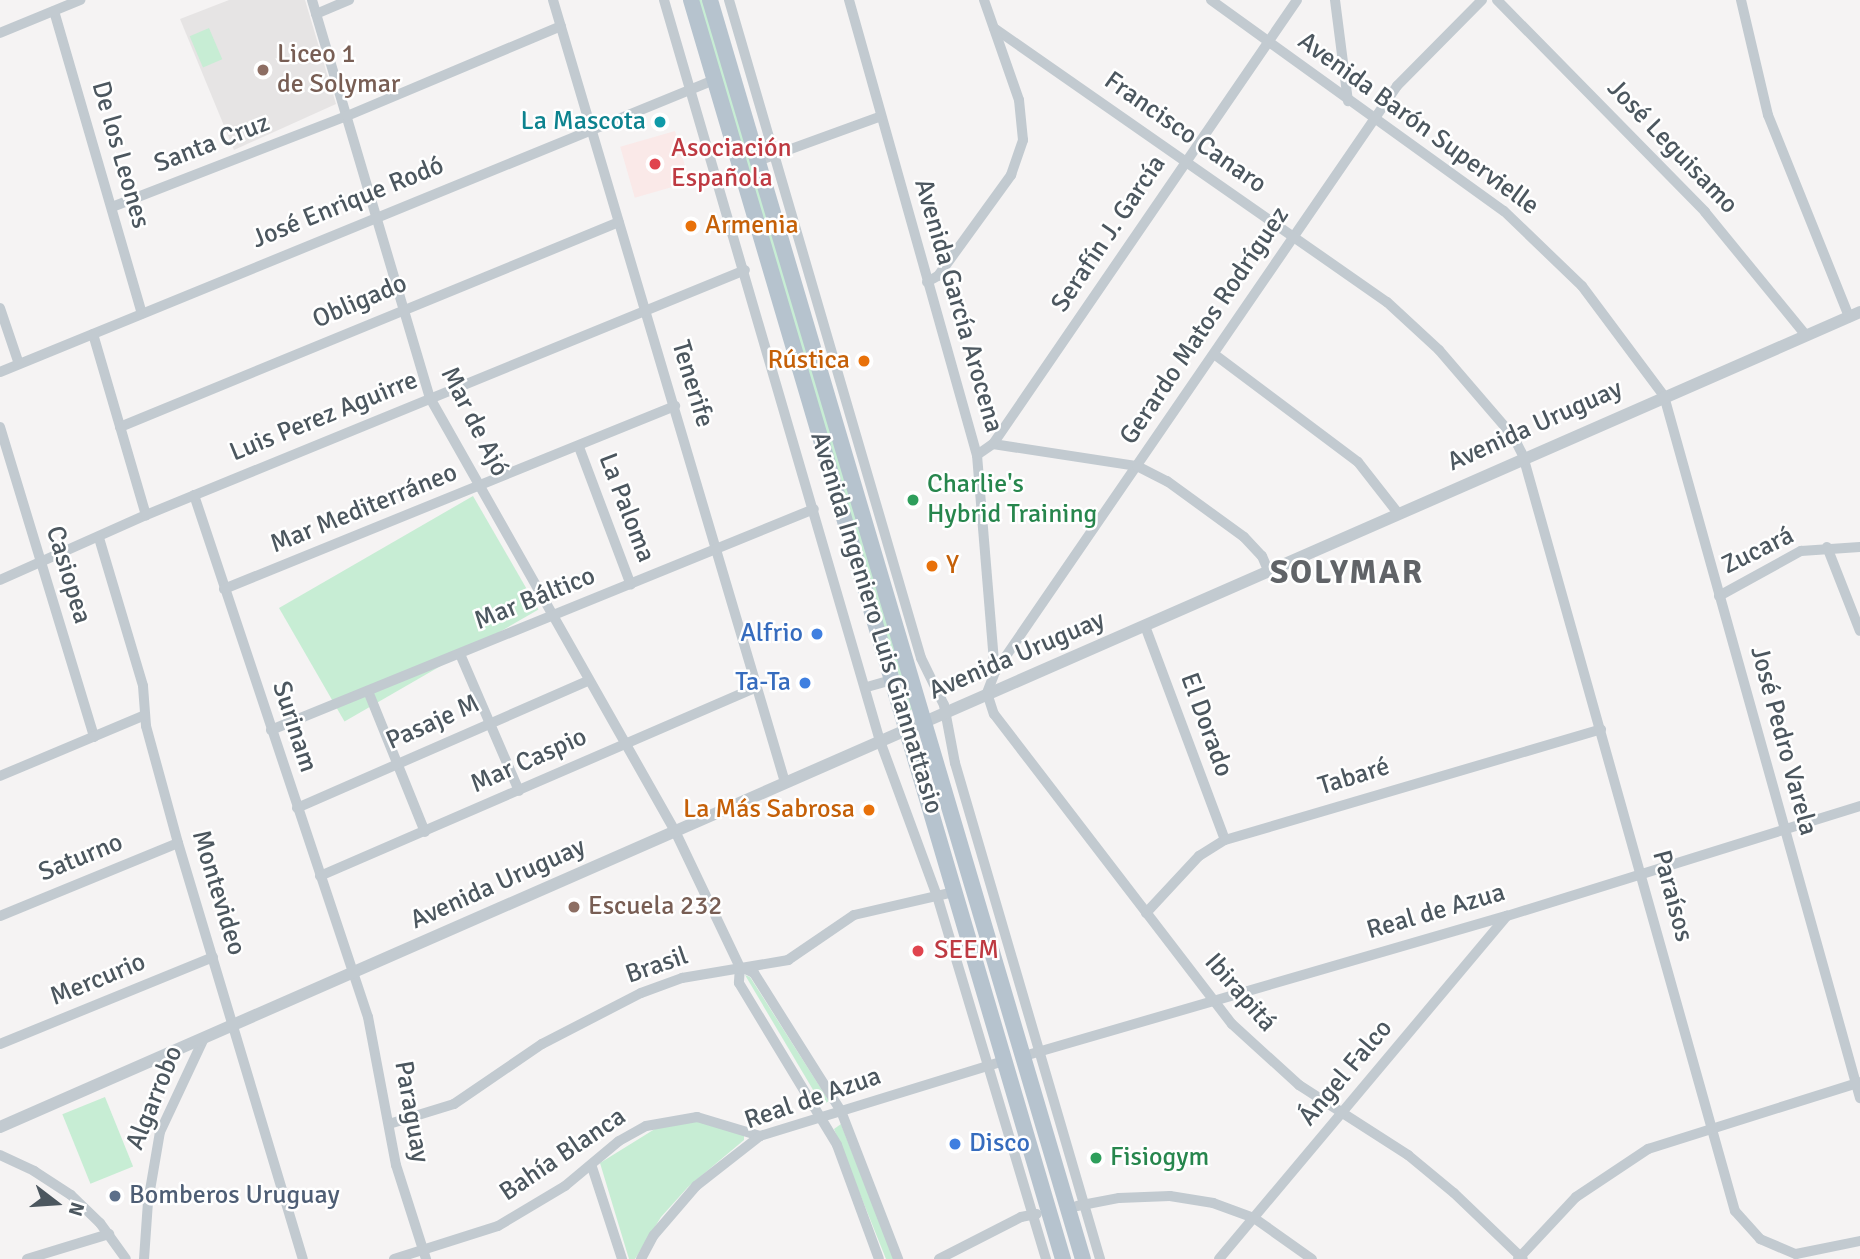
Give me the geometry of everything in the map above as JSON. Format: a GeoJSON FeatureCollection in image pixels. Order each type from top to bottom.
{"type":"FeatureCollection","features":[{"type":"Feature","properties":{"kind":"main road","name":"Avenida Ingeniero Luis Giannattasio"},"geometry":{"type":"LineString","coordinates":[[691,0],[1063,1259]]}},
{"type":"Feature","properties":{"kind":"main road","name":"Avenida Ingeniero Luis Giannattasio"},"geometry":{"type":"LineString","coordinates":[[710,0],[923,722],[1076,1206],[1083,1259]]}},
{"type":"Feature","properties":{"kind":"street"},"geometry":{"type":"LineString","coordinates":[[0,33],[80,0]]}},
{"type":"Feature","properties":{"kind":"street","name":"Mar de Ajó"},"geometry":{"type":"LineString","coordinates":[[312,0],[430,398],[588,681],[627,742],[675,831],[740,967]]}},
{"type":"Feature","properties":{"kind":"street"},"geometry":{"type":"LineString","coordinates":[[316,14],[349,0]]}},
{"type":"Feature","properties":{"kind":"street","name":"Tenerife"},"geometry":{"type":"LineString","coordinates":[[553,0],[676,406],[785,782]]}},
{"type":"Feature","properties":{"kind":"street","name":"Avenida Ingeniero Luis Giannattasio"},"geometry":{"type":"LineString","coordinates":[[664,0],[867,687],[880,741],[938,899],[1046,1259]]}},
{"type":"Feature","properties":{"kind":"street","name":"Avenida Ingeniero Luis Giannattasio"},"geometry":{"type":"LineString","coordinates":[[729,0],[921,658],[946,712],[955,763],[1029,1055]]}},
{"type":"Feature","properties":{"kind":"street","name":"Avenida García Arocena"},"geometry":{"type":"LineString","coordinates":[[849,0],[879,117],[977,455],[995,672]]}},
{"type":"Feature","properties":{"kind":"street"},"geometry":{"type":"LineString","coordinates":[[927,282],[946,265],[1011,175],[1021,153],[1022,112],[984,0]]}},
{"type":"Feature","properties":{"kind":"street","name":"Avenida Barón Supervielle"},"geometry":{"type":"LineString","coordinates":[[1212,0],[1266,42],[1448,169],[1543,245],[1625,339],[1664,396]]}},
{"type":"Feature","properties":{"kind":"street","name":"Serafín J. García"},"geometry":{"type":"LineString","coordinates":[[977,455],[993,444],[1297,0]]}},
{"type":"Feature","properties":{"kind":"street"},"geometry":{"type":"LineString","coordinates":[[1335,0],[1349,100]]}},
{"type":"Feature","properties":{"kind":"street","name":"Gerardo Matos Rodríguez"},"geometry":{"type":"LineString","coordinates":[[987,694],[995,672],[1397,86],[1482,0]]}},
{"type":"Feature","properties":{"kind":"street","name":"José Leguisamo"},"geometry":{"type":"LineString","coordinates":[[1497,0],[1705,212],[1805,334]]}},
{"type":"Feature","properties":{"kind":"street"},"geometry":{"type":"LineString","coordinates":[[1741,0],[1768,115],[1854,315]]}},
{"type":"Feature","properties":{"kind":"street","name":"De los Leones"},"geometry":{"type":"LineString","coordinates":[[54,11],[142,313]]}},
{"type":"Feature","properties":{"kind":"street","name":"Santa Cruz"},"geometry":{"type":"LineString","coordinates":[[111,207],[347,116],[561,26]]}},
{"type":"Feature","properties":{"kind":"street","name":"Francisco Canaro"},"geometry":{"type":"LineString","coordinates":[[994,28],[1015,39],[1185,163],[1387,302],[1439,350],[1513,436],[1523,456]]}},
{"type":"Feature","properties":{"kind":"street","name":"José Enrique Rodó"},"geometry":{"type":"LineString","coordinates":[[0,372],[592,127],[714,80]]}},
{"type":"Feature","properties":{"kind":"street"},"geometry":{"type":"LineString","coordinates":[[758,161],[879,117]]}},
{"type":"Feature","properties":{"kind":"street","name":"Obligado"},"geometry":{"type":"LineString","coordinates":[[120,427],[404,308],[619,222]]}},
{"type":"Feature","properties":{"kind":"street","name":"Luis Perez Aguirre"},"geometry":{"type":"LineString","coordinates":[[0,580],[194,495],[745,270]]}},
{"type":"Feature","properties":{"kind":"street"},"geometry":{"type":"LineString","coordinates":[[0,308],[19,364]]}},
{"type":"Feature","properties":{"kind":"street","name":"Avenida Uruguay"},"geometry":{"type":"LineString","coordinates":[[0,1127],[1145,626],[1523,456],[1854,315]]}},
{"type":"Feature","properties":{"kind":"street"},"geometry":{"type":"LineString","coordinates":[[93,334],[146,515]]}},
{"type":"Feature","properties":{"kind":"street"},"geometry":{"type":"LineString","coordinates":[[1214,354],[1358,462],[1397,512]]}},
{"type":"Feature","properties":{"kind":"street","name":"José Pedro Varela"},"geometry":{"type":"LineString","coordinates":[[1664,396],[1783,829],[1858,1082],[1860,1098]]}},
{"type":"Feature","properties":{"kind":"street","name":"Mar Mediterráneo"},"geometry":{"type":"LineString","coordinates":[[224,589],[676,406]]}},
{"type":"Feature","properties":{"kind":"street","name":"Casiopea"},"geometry":{"type":"LineString","coordinates":[[0,427],[94,737]]}},
{"type":"Feature","properties":{"kind":"street"},"geometry":{"type":"LineString","coordinates":[[993,444],[1137,466],[1167,481],[1244,537],[1262,556],[1268,570]]}},
{"type":"Feature","properties":{"kind":"street","name":"La Paloma"},"geometry":{"type":"LineString","coordinates":[[579,447],[631,585]]}},
{"type":"Feature","properties":{"kind":"street","name":"Paraísos"},"geometry":{"type":"LineString","coordinates":[[1523,456],[1642,872],[1735,1211],[1760,1239],[1808,1255],[1860,1241]]}},
{"type":"Feature","properties":{"kind":"street","name":"Surinam"},"geometry":{"type":"LineString","coordinates":[[194,495],[353,972]]}},
{"type":"Feature","properties":{"kind":"street","name":"Mar Báltico"},"geometry":{"type":"LineString","coordinates":[[271,730],[814,509]]}},
{"type":"Feature","properties":{"kind":"street","name":"Montevideo"},"geometry":{"type":"LineString","coordinates":[[99,538],[143,686],[145,715],[178,843],[303,1259]]}},
{"type":"Feature","properties":{"kind":"street"},"geometry":{"type":"LineString","coordinates":[[1827,547],[1860,631]]}},
{"type":"Feature","properties":{"kind":"street","name":"Zucará"},"geometry":{"type":"LineString","coordinates":[[1719,596],[1775,562],[1801,551],[1827,547],[1860,547]]}},
{"type":"Feature","properties":{"kind":"street","name":"El Dorado"},"geometry":{"type":"LineString","coordinates":[[1145,626],[1225,840]]}},
{"type":"Feature","properties":{"kind":"street"},"geometry":{"type":"LineString","coordinates":[[460,654],[519,791]]}},
{"type":"Feature","properties":{"kind":"street"},"geometry":{"type":"LineString","coordinates":[[867,687],[892,680]]}},
{"type":"Feature","properties":{"kind":"street","name":"Pasaje M"},"geometry":{"type":"LineString","coordinates":[[297,808],[588,681]]}},
{"type":"Feature","properties":{"kind":"street","name":"Mar Caspio"},"geometry":{"type":"LineString","coordinates":[[320,876],[756,687]]}},
{"type":"Feature","properties":{"kind":"street"},"geometry":{"type":"LineString","coordinates":[[368,691],[425,832]]}},
{"type":"Feature","properties":{"kind":"street","name":"Ibirapitá"},"geometry":{"type":"LineString","coordinates":[[987,694],[993,714],[1211,999],[1274,1064],[1436,1178],[1520,1258]]}},
{"type":"Feature","properties":{"kind":"street"},"geometry":{"type":"LineString","coordinates":[[0,776],[145,715]]}},
{"type":"Feature","properties":{"kind":"street","name":"Tabaré"},"geometry":{"type":"LineString","coordinates":[[1146,913],[1199,856],[1225,840],[1601,729]]}},
{"type":"Feature","properties":{"kind":"street","name":"Real de Azua"},"geometry":{"type":"LineString","coordinates":[[1029,1055],[1211,999],[1507,916],[1860,806]]}},
{"type":"Feature","properties":{"kind":"street","name":"Saturno"},"geometry":{"type":"LineString","coordinates":[[0,916],[178,843]]}},
{"type":"Feature","properties":{"kind":"street","name":"Brasil"},"geometry":{"type":"LineString","coordinates":[[389,1125],[454,1104],[542,1044],[601,1010],[682,978],[788,960],[854,915],[938,899],[954,892]]}},
{"type":"Feature","properties":{"kind":"street","name":"Ángel Falco"},"geometry":{"type":"LineString","coordinates":[[1219,1259],[1507,916]]}},
{"type":"Feature","properties":{"kind":"street","name":"Mercurio"},"geometry":{"type":"LineString","coordinates":[[0,1044],[214,957]]}},
{"type":"Feature","properties":{"kind":"street"},"geometry":{"type":"LineString","coordinates":[[879,1259],[823,1117],[739,983],[740,967],[754,974],[841,1111],[898,1259]]}},
{"type":"Feature","properties":{"kind":"street","name":"Paraguay"},"geometry":{"type":"LineString","coordinates":[[353,972],[377,1047],[389,1125],[423,1254]]}},
{"type":"Feature","properties":{"kind":"street","name":"Algarrobo"},"geometry":{"type":"LineString","coordinates":[[144,1259],[150,1179],[160,1132],[204,1038]]}},
{"type":"Feature","properties":{"kind":"street","name":"Real de Azua"},"geometry":{"type":"LineString","coordinates":[[640,1259],[654,1235],[696,1186],[760,1136],[1004,1061]]}},
{"type":"Feature","properties":{"kind":"street"},"geometry":{"type":"LineString","coordinates":[[1520,1258],[1576,1197],[1612,1168],[1648,1149],[1710,1127],[1858,1082]]}},
{"type":"Feature","properties":{"kind":"street","name":"Bahía Blanca"},"geometry":{"type":"LineString","coordinates":[[394,1259],[423,1254],[498,1226],[592,1167],[619,1141],[669,1119],[722,1121],[760,1136]]}},
{"type":"Feature","properties":{"kind":"street"},"geometry":{"type":"LineString","coordinates":[[0,1155],[51,1180],[109,1234],[126,1259]]}},
{"type":"Feature","properties":{"kind":"street"},"geometry":{"type":"LineString","coordinates":[[592,1167],[622,1259]]}},
{"type":"Feature","properties":{"kind":"street"},"geometry":{"type":"LineString","coordinates":[[1076,1206],[1170,1196],[1213,1203],[1254,1218],[1312,1259]]}},
{"type":"Feature","properties":{"kind":"street","name":"Avenida Ingeniero Luis Giannattasio"},"geometry":{"type":"LineString","coordinates":[[1076,1206],[1100,1259]]}},
{"type":"Feature","properties":{"kind":"street"},"geometry":{"type":"LineString","coordinates":[[939,1259],[1033,1214],[1050,1215]]}},
{"type":"Feature","properties":{"kind":"street"},"geometry":{"type":"LineString","coordinates":[[27,1259],[109,1234]]}},
{"type":"Feature","properties":{"kind":"shaded area","name":"Liceo 1 de Solymar"},"geometry":{"type":"Polygon","coordinates":[[[229,0],[305,0],[336,104],[234,150],[180,19],[229,0]]]}},
{"type":"Feature","properties":{"kind":"shaded area","name":"Asociación Española"},"geometry":{"type":"Polygon","coordinates":[[[675,131],[690,182],[635,198],[620,147],[675,131]]]}},
{"type":"Feature","properties":{"kind":"green space"},"geometry":{"type":"Polygon","coordinates":[[[696,0],[705,0],[914,709],[910,710],[868,578],[696,0]]]}},
{"type":"Feature","properties":{"kind":"green space"},"geometry":{"type":"Polygon","coordinates":[[[209,28],[222,59],[203,68],[190,36],[209,28]]]}},
{"type":"Feature","properties":{"kind":"green space"},"geometry":{"type":"Polygon","coordinates":[[[473,496],[538,609],[345,721],[279,608],[473,496]]]}},
{"type":"Feature","properties":{"kind":"green space"},"geometry":{"type":"Polygon","coordinates":[[[745,975],[750,977],[829,1101],[822,1105],[745,975]]]}},
{"type":"Feature","properties":{"kind":"green space"},"geometry":{"type":"Polygon","coordinates":[[[105,1097],[133,1167],[90,1184],[62,1114],[105,1097]]]}},
{"type":"Feature","properties":{"kind":"green space"},"geometry":{"type":"Polygon","coordinates":[[[698,1121],[744,1132],[744,1140],[688,1187],[661,1217],[635,1259],[629,1259],[600,1163],[658,1127],[698,1121]]]}},
{"type":"Feature","properties":{"kind":"green space"},"geometry":{"type":"Polygon","coordinates":[[[841,1124],[894,1259],[886,1259],[834,1129],[841,1124]]]}},
{"type":"Feature","properties":{"kind":"place","name":"Liceo 1 de Solymar"},"geometry":{"type":"Point","coordinates":[263,70]}},
{"type":"Feature","properties":{"kind":"place","name":"La Mascota"},"geometry":{"type":"Point","coordinates":[660,122]}},
{"type":"Feature","properties":{"kind":"place","name":"Asociación Española"},"geometry":{"type":"Point","coordinates":[655,164]}},
{"type":"Feature","properties":{"kind":"place","name":"Armenia"},"geometry":{"type":"Point","coordinates":[691,226]}},
{"type":"Feature","properties":{"kind":"place","name":"Rústica"},"geometry":{"type":"Point","coordinates":[864,361]}},
{"type":"Feature","properties":{"kind":"place","name":"Charlie's Hybrid Training"},"geometry":{"type":"Point","coordinates":[913,500]}},
{"type":"Feature","properties":{"kind":"place","name":"Y"},"geometry":{"type":"Point","coordinates":[932,566]}},
{"type":"Feature","properties":{"kind":"place","name":"Alfrio"},"geometry":{"type":"Point","coordinates":[817,634]}},
{"type":"Feature","properties":{"kind":"place","name":"Ta-Ta"},"geometry":{"type":"Point","coordinates":[805,683]}},
{"type":"Feature","properties":{"kind":"place","name":"La Más Sabrosa"},"geometry":{"type":"Point","coordinates":[869,810]}},
{"type":"Feature","properties":{"kind":"place","name":"Escuela 232"},"geometry":{"type":"Point","coordinates":[574,907]}},
{"type":"Feature","properties":{"kind":"place","name":"SEEM"},"geometry":{"type":"Point","coordinates":[918,951]}},
{"type":"Feature","properties":{"kind":"place","name":"Disco"},"geometry":{"type":"Point","coordinates":[955,1144]}},
{"type":"Feature","properties":{"kind":"place","name":"Fisiogym"},"geometry":{"type":"Point","coordinates":[1096,1158]}},
{"type":"Feature","properties":{"kind":"place","name":"Bomberos Uruguay"},"geometry":{"type":"Point","coordinates":[115,1196]}},
{"type":"Feature","properties":{"kind":"district","name":"SOLYMAR"},"geometry":{"type":"Point","coordinates":[1347,573]}}]}
